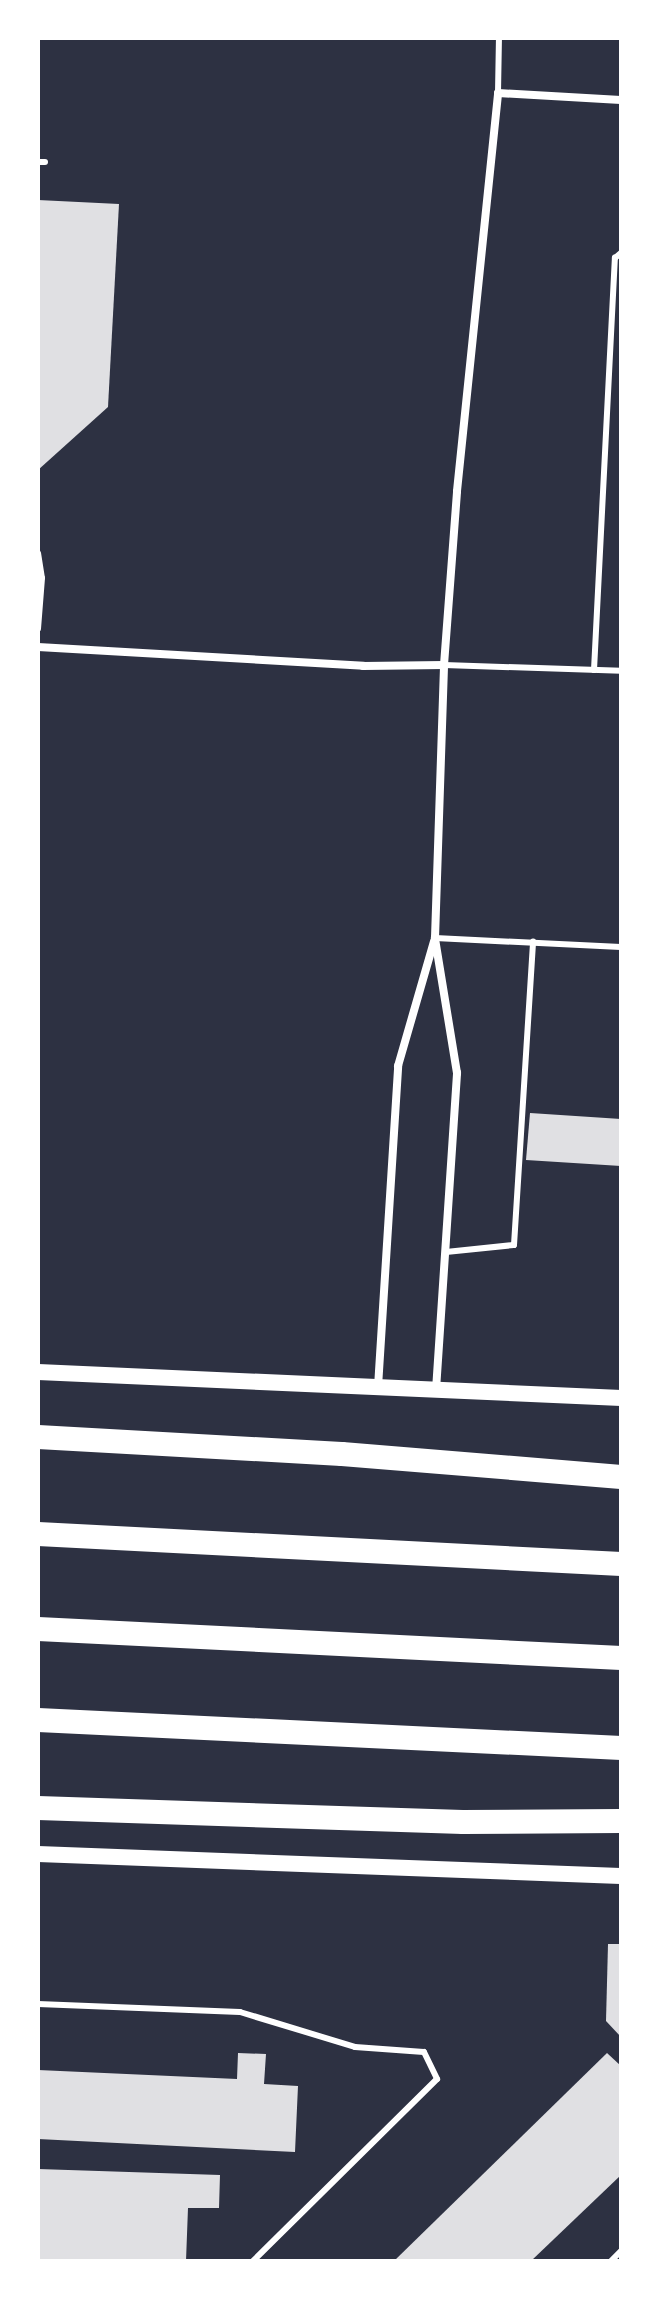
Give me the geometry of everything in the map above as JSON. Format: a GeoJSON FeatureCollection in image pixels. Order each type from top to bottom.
{"type":"FeatureCollection","features":[{"type":"Feature","properties":{"kind":"highway"},"geometry":{"type":"LineString","coordinates":[[38,1437],[342,1454],[621,1477]]}},
{"type":"Feature","properties":{"kind":"highway"},"geometry":{"type":"LineString","coordinates":[[38,1534],[621,1564]]}},
{"type":"Feature","properties":{"kind":"highway"},"geometry":{"type":"LineString","coordinates":[[38,1629],[621,1658]]}},
{"type":"Feature","properties":{"kind":"highway"},"geometry":{"type":"LineString","coordinates":[[38,1720],[621,1748]]}},
{"type":"Feature","properties":{"kind":"highway"},"geometry":{"type":"LineString","coordinates":[[38,1808],[463,1822],[621,1821]]}},
{"type":"Feature","properties":{"kind":"main road"},"geometry":{"type":"LineString","coordinates":[[38,1372],[621,1398]]}},
{"type":"Feature","properties":{"kind":"main road"},"geometry":{"type":"LineString","coordinates":[[38,1854],[621,1876]]}},
{"type":"Feature","properties":{"kind":"street"},"geometry":{"type":"LineString","coordinates":[[436,1390],[457,1073],[435,938],[444,665],[457,491],[498,93],[621,100]]}},
{"type":"Feature","properties":{"kind":"street"},"geometry":{"type":"LineString","coordinates":[[38,647],[363,666],[444,665]]}},
{"type":"Feature","properties":{"kind":"street"},"geometry":{"type":"LineString","coordinates":[[378,1387],[398,1066],[435,938]]}},
{"type":"Feature","properties":{"kind":"lane"},"geometry":{"type":"LineString","coordinates":[[498,93],[499,38]]}},
{"type":"Feature","properties":{"kind":"lane"},"geometry":{"type":"LineString","coordinates":[[594,670],[615,258],[621,253]]}},
{"type":"Feature","properties":{"kind":"lane"},"geometry":{"type":"LineString","coordinates":[[38,553],[42,578],[38,629]]}},
{"type":"Feature","properties":{"kind":"lane"},"geometry":{"type":"LineString","coordinates":[[444,665],[621,671]]}},
{"type":"Feature","properties":{"kind":"lane"},"geometry":{"type":"LineString","coordinates":[[435,938],[621,947]]}},
{"type":"Feature","properties":{"kind":"lane"},"geometry":{"type":"LineString","coordinates":[[446,1252],[514,1245],[533,942]]}},
{"type":"Feature","properties":{"kind":"lane"},"geometry":{"type":"LineString","coordinates":[[38,2004],[240,2012],[355,2047],[424,2052],[437,2079],[253,2261]]}},
{"type":"Feature","properties":{"kind":"lane"},"geometry":{"type":"LineString","coordinates":[[611,2261],[621,2251]]}},
{"type":"Feature","properties":{"kind":"building"},"geometry":{"type":"Polygon","coordinates":[[[38,200],[119,204],[108,407],[38,470],[38,200]]]}},
{"type":"Feature","properties":{"kind":"building"},"geometry":{"type":"Polygon","coordinates":[[[530,1113],[621,1119],[621,1166],[526,1160],[530,1113]]]}},
{"type":"Feature","properties":{"kind":"building"},"geometry":{"type":"Polygon","coordinates":[[[608,1944],[621,1944],[621,2037],[606,2021],[608,1944]]]}},
{"type":"Feature","properties":{"kind":"building"},"geometry":{"type":"Polygon","coordinates":[[[238,2053],[266,2054],[264,2084],[298,2086],[295,2152],[38,2139],[38,2070],[237,2079],[238,2053]]]}},
{"type":"Feature","properties":{"kind":"building"},"geometry":{"type":"Polygon","coordinates":[[[607,2053],[621,2066],[621,2175],[531,2261],[394,2261],[607,2053]]]}},
{"type":"Feature","properties":{"kind":"building"},"geometry":{"type":"Polygon","coordinates":[[[38,2169],[220,2175],[219,2208],[188,2208],[186,2261],[38,2260],[38,2169]]]}}]}
